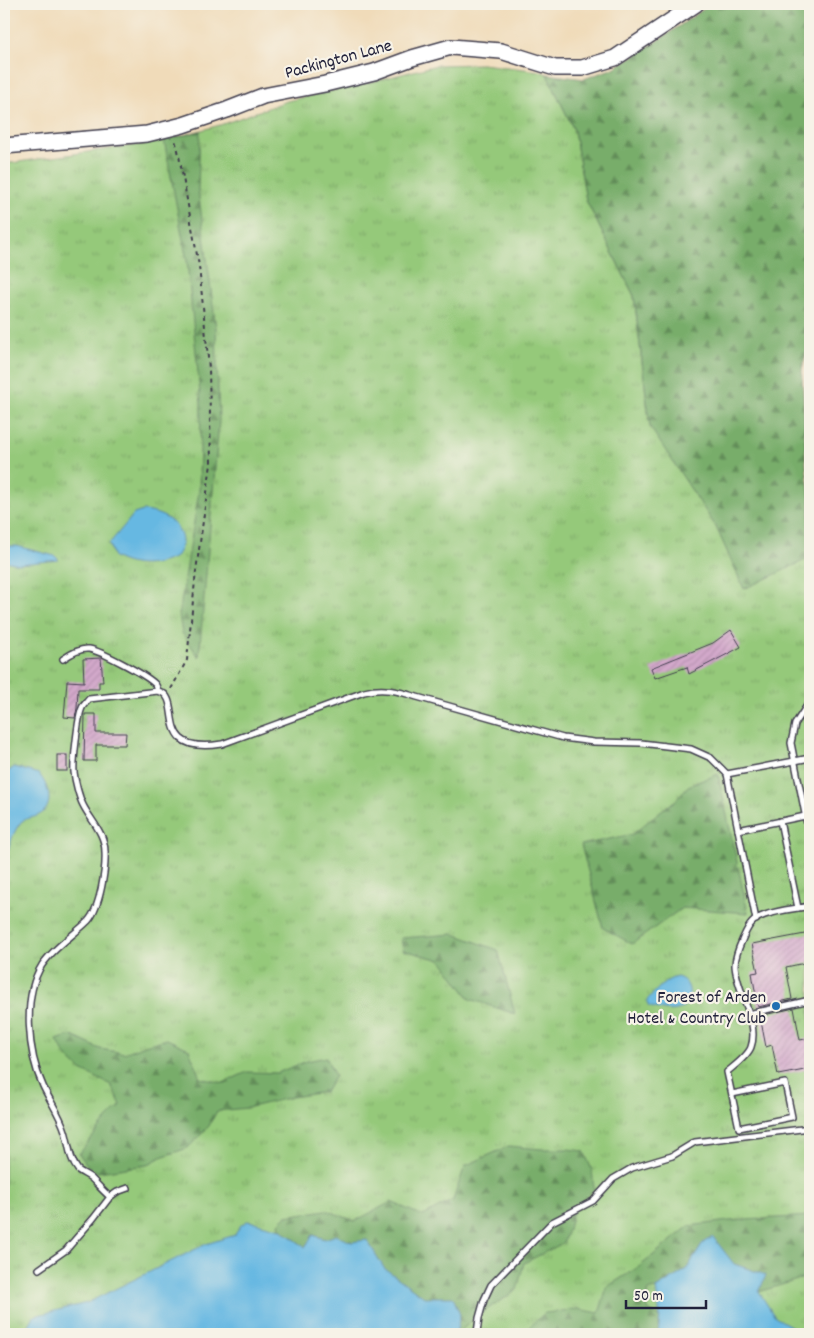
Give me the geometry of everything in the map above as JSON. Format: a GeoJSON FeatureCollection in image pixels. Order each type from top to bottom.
{"type":"FeatureCollection","features":[{"type":"Feature","properties":{"kind":"street","name":"Packington Lane"},"geometry":{"type":"LineString","coordinates":[[4,146],[147,134],[183,125],[263,96],[374,72],[450,47],[501,51],[555,68],[582,68],[615,58],[696,4]]}},
{"type":"Feature","properties":{"kind":"lane"},"geometry":{"type":"LineString","coordinates":[[63,659],[72,653],[87,649],[95,651],[126,665],[147,678],[156,685],[158,691]]}},
{"type":"Feature","properties":{"kind":"lane"},"geometry":{"type":"LineString","coordinates":[[110,1197],[90,1177],[78,1169],[71,1158],[65,1130],[43,1086],[33,1056],[29,1028],[34,984],[41,967],[51,953],[90,919],[98,903],[104,877],[104,839],[82,804],[74,771],[77,732],[82,708],[89,699],[162,692],[167,695],[173,727],[177,736],[182,740],[199,746],[222,744],[364,692],[375,689],[387,689],[400,691],[563,738],[691,749],[710,758],[727,774],[756,920]]}},
{"type":"Feature","properties":{"kind":"lane"},"geometry":{"type":"LineString","coordinates":[[810,701],[796,724],[791,743],[808,815],[810,840]]}},
{"type":"Feature","properties":{"kind":"lane"},"geometry":{"type":"LineString","coordinates":[[727,774],[810,758]]}},
{"type":"Feature","properties":{"kind":"lane"},"geometry":{"type":"LineString","coordinates":[[738,830],[808,815]]}},
{"type":"Feature","properties":{"kind":"lane"},"geometry":{"type":"LineString","coordinates":[[780,821],[798,908]]}},
{"type":"Feature","properties":{"kind":"lane"},"geometry":{"type":"LineString","coordinates":[[732,1094],[785,1083],[792,1117],[739,1128],[727,1072],[750,1049],[753,1038],[748,1014],[737,980],[735,963],[739,946],[749,924],[764,916],[810,906]]}},
{"type":"Feature","properties":{"kind":"lane"},"geometry":{"type":"LineString","coordinates":[[748,1014],[810,1000]]}},
{"type":"Feature","properties":{"kind":"lane"},"geometry":{"type":"LineString","coordinates":[[476,1334],[484,1300],[491,1285],[552,1222],[593,1201],[613,1179],[632,1168],[672,1156],[695,1142],[810,1128]]}},
{"type":"Feature","properties":{"kind":"lane"},"geometry":{"type":"LineString","coordinates":[[39,1269],[66,1250],[94,1219],[110,1197],[128,1188]]}},
{"type":"Feature","properties":{"kind":"path"},"geometry":{"type":"LineString","coordinates":[[167,695],[187,660],[196,571],[211,464],[209,368],[199,266],[178,150]]}},
{"type":"Feature","properties":{"kind":"green space"},"geometry":{"type":"Polygon","coordinates":[[[711,4],[810,4],[810,339],[802,369],[806,466],[810,498],[810,558],[744,589],[716,527],[650,427],[634,296],[586,200],[574,130],[547,74],[584,79],[614,68],[711,4]]]}},
{"type":"Feature","properties":{"kind":"green space"},"geometry":{"type":"Polygon","coordinates":[[[482,64],[540,71],[547,74],[574,130],[586,200],[634,296],[650,427],[810,551],[810,1334],[4,1334],[4,164],[158,142],[220,125],[287,101],[437,65],[482,64]]]}},
{"type":"Feature","properties":{"kind":"green space"},"geometry":{"type":"Polygon","coordinates":[[[200,131],[198,189],[216,328],[219,421],[199,657],[182,633],[179,615],[199,491],[201,404],[187,261],[164,140],[200,131]]]}},
{"type":"Feature","properties":{"kind":"green space"},"geometry":{"type":"Polygon","coordinates":[[[718,774],[748,913],[682,908],[632,944],[603,928],[581,845],[633,834],[676,800],[688,786],[718,774]]]}},
{"type":"Feature","properties":{"kind":"green space"},"geometry":{"type":"Polygon","coordinates":[[[454,934],[498,950],[515,1014],[470,999],[441,960],[403,950],[401,938],[454,934]]]}},
{"type":"Feature","properties":{"kind":"green space"},"geometry":{"type":"Polygon","coordinates":[[[70,1035],[100,1049],[124,1053],[167,1039],[189,1049],[200,1078],[223,1083],[247,1072],[277,1073],[307,1061],[326,1057],[335,1076],[325,1092],[292,1097],[247,1108],[217,1111],[209,1126],[188,1148],[161,1157],[147,1165],[98,1172],[87,1165],[79,1154],[106,1120],[121,1105],[111,1085],[81,1070],[65,1055],[57,1040],[70,1035]]]}},
{"type":"Feature","properties":{"kind":"green space"},"geometry":{"type":"Polygon","coordinates":[[[509,1146],[584,1151],[592,1170],[594,1189],[573,1210],[563,1243],[524,1263],[517,1290],[477,1316],[457,1334],[325,1239],[313,1235],[305,1247],[280,1229],[279,1223],[286,1216],[326,1210],[355,1221],[391,1202],[423,1216],[453,1200],[465,1166],[509,1146]]]}},
{"type":"Feature","properties":{"kind":"green space"},"geometry":{"type":"Polygon","coordinates":[[[810,1216],[810,1276],[759,1292],[765,1275],[734,1264],[704,1242],[686,1270],[656,1289],[647,1291],[648,1310],[660,1317],[658,1334],[521,1334],[545,1313],[578,1309],[599,1313],[607,1287],[640,1266],[689,1226],[729,1221],[810,1216]]]}},
{"type":"Feature","properties":{"kind":"water"},"geometry":{"type":"Polygon","coordinates":[[[143,511],[163,516],[174,524],[181,536],[182,543],[176,557],[160,563],[145,565],[129,563],[114,557],[109,544],[134,514],[143,511]]]}},
{"type":"Feature","properties":{"kind":"water"},"geometry":{"type":"Polygon","coordinates":[[[5,546],[16,546],[55,556],[59,560],[19,564],[5,561],[5,546]]]}},
{"type":"Feature","properties":{"kind":"water"},"geometry":{"type":"Polygon","coordinates":[[[14,767],[39,774],[47,789],[49,801],[44,811],[21,822],[13,836],[4,861],[4,775],[14,767]]]}},
{"type":"Feature","properties":{"kind":"water"},"geometry":{"type":"Polygon","coordinates":[[[677,977],[683,979],[689,988],[689,999],[682,1008],[670,1011],[648,1006],[647,1000],[657,989],[669,980],[677,977]]]}},
{"type":"Feature","properties":{"kind":"water"},"geometry":{"type":"Polygon","coordinates":[[[247,1221],[280,1229],[305,1247],[313,1235],[325,1239],[336,1235],[351,1242],[367,1240],[384,1268],[424,1297],[453,1297],[460,1315],[456,1334],[14,1334],[29,1325],[34,1316],[87,1303],[206,1244],[235,1235],[240,1226],[247,1221]]]}},
{"type":"Feature","properties":{"kind":"water"},"geometry":{"type":"Polygon","coordinates":[[[713,1237],[734,1264],[766,1275],[759,1292],[775,1317],[805,1334],[658,1334],[660,1317],[656,1289],[686,1270],[704,1242],[713,1237]]]}},
{"type":"Feature","properties":{"kind":"building"},"geometry":{"type":"Polygon","coordinates":[[[731,630],[741,647],[689,674],[687,667],[655,678],[651,668],[713,643],[731,630]]]}},
{"type":"Feature","properties":{"kind":"building"},"geometry":{"type":"Polygon","coordinates":[[[101,658],[103,682],[99,682],[99,689],[78,689],[75,718],[64,717],[67,681],[84,682],[83,659],[101,658]]]}},
{"type":"Feature","properties":{"kind":"building"},"geometry":{"type":"Polygon","coordinates":[[[85,714],[96,714],[96,733],[126,733],[125,745],[96,745],[96,761],[84,761],[85,714]]]}},
{"type":"Feature","properties":{"kind":"building"},"geometry":{"type":"Polygon","coordinates":[[[57,755],[67,755],[67,771],[57,771],[57,755]]]}},
{"type":"Feature","properties":{"kind":"building"},"geometry":{"type":"Polygon","coordinates":[[[810,933],[810,962],[786,967],[792,999],[758,1007],[752,973],[758,972],[752,944],[810,933]]]}},
{"type":"Feature","properties":{"kind":"building"},"geometry":{"type":"Polygon","coordinates":[[[794,1008],[800,1040],[810,1038],[810,1069],[778,1075],[772,1045],[766,1047],[760,1016],[794,1008]]]}},
{"type":"Feature","properties":{"kind":"place","name":"Forest of Arden Hotel & Country Club"},"geometry":{"type":"Point","coordinates":[776,1006]}}]}
